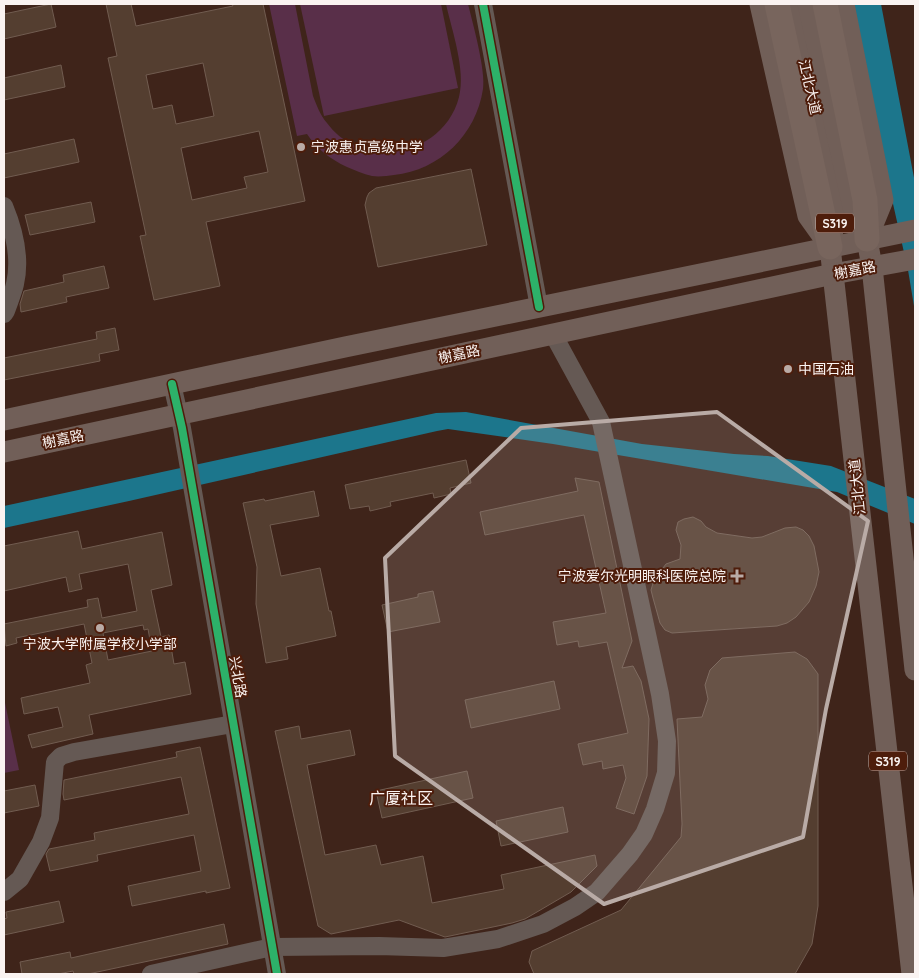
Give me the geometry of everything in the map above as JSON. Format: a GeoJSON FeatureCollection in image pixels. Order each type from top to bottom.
{"type":"FeatureCollection","features":[{"type":"Feature","properties":{"kind":"highway"},"geometry":{"type":"LineString","coordinates":[[777,4],[830,247]]}},
{"type":"Feature","properties":{"kind":"highway"},"geometry":{"type":"LineString","coordinates":[[825,4],[866,200],[868,239]]}},
{"type":"Feature","properties":{"kind":"main road"},"geometry":{"type":"LineString","coordinates":[[760,4],[808,216],[830,247]]}},
{"type":"Feature","properties":{"kind":"main road","name":"江北大道"},"geometry":{"type":"LineString","coordinates":[[791,4],[838,208],[830,247],[912,974]]}},
{"type":"Feature","properties":{"kind":"main road","name":"江北大道"},"geometry":{"type":"LineString","coordinates":[[808,4],[853,207],[868,239],[873,267],[915,670]]}},
{"type":"Feature","properties":{"kind":"main road"},"geometry":{"type":"LineString","coordinates":[[844,4],[883,200],[868,239]]}},
{"type":"Feature","properties":{"kind":"main road","name":"榭嘉路"},"geometry":{"type":"LineString","coordinates":[[4,420],[915,230]]}},
{"type":"Feature","properties":{"kind":"main road","name":"榭嘉路"},"geometry":{"type":"LineString","coordinates":[[4,452],[181,421],[553,334],[915,258]]}},
{"type":"Feature","properties":{"kind":"street"},"geometry":{"type":"LineString","coordinates":[[483,4],[539,307]]}},
{"type":"Feature","properties":{"kind":"street"},"geometry":{"type":"LineString","coordinates":[[4,206],[12,224],[17,256],[15,283],[4,314]]}},
{"type":"Feature","properties":{"kind":"street"},"geometry":{"type":"LineString","coordinates":[[151,974],[272,947],[379,946],[443,948],[498,939],[543,924],[576,907],[597,892],[630,854],[644,834],[655,809],[666,773],[667,741],[660,694],[601,422],[553,334]]}},
{"type":"Feature","properties":{"kind":"street","name":"兴北路"},"geometry":{"type":"LineString","coordinates":[[172,384],[181,421],[276,974]]}},
{"type":"Feature","properties":{"kind":"street"},"geometry":{"type":"LineString","coordinates":[[4,892],[20,880],[41,842],[50,818],[55,762],[61,756],[233,724]]}},
{"type":"Feature","properties":{"kind":"highlighted area"},"geometry":{"type":"Polygon","coordinates":[[[717,412],[868,521],[826,709],[803,837],[604,904],[395,756],[385,558],[521,428],[717,412]]]}},
{"type":"Feature","properties":{"kind":"shaded area"},"geometry":{"type":"Polygon","coordinates":[[[269,4],[295,4],[313,96],[325,120],[342,138],[361,148],[381,152],[401,150],[420,144],[437,133],[450,117],[459,97],[461,75],[460,63],[446,4],[468,4],[483,71],[483,89],[473,121],[464,135],[441,158],[411,172],[389,176],[372,176],[335,161],[324,153],[307,134],[297,136],[269,4]]]}},
{"type":"Feature","properties":{"kind":"shaded area"},"geometry":{"type":"Polygon","coordinates":[[[300,4],[441,4],[458,88],[324,116],[300,4]]]}},
{"type":"Feature","properties":{"kind":"shaded area"},"geometry":{"type":"Polygon","coordinates":[[[4,698],[19,770],[4,773],[4,698]]]}},
{"type":"Feature","properties":{"kind":"water"},"geometry":{"type":"Polygon","coordinates":[[[852,4],[881,4],[915,183],[915,312],[908,270],[852,4]]]}},
{"type":"Feature","properties":{"kind":"water"},"geometry":{"type":"Polygon","coordinates":[[[466,412],[642,444],[768,456],[831,466],[915,499],[915,524],[837,492],[553,444],[448,429],[4,528],[4,506],[436,413],[466,412]]]}},
{"type":"Feature","properties":{"kind":"building"},"geometry":{"type":"Polygon","coordinates":[[[51,4],[56,27],[4,39],[4,14],[51,4]]]}},
{"type":"Feature","properties":{"kind":"building"},"geometry":{"type":"Polygon","coordinates":[[[106,4],[131,4],[136,26],[233,6],[232,4],[263,4],[305,201],[206,222],[220,286],[154,300],[140,236],[146,235],[108,58],[117,56],[106,4]],[[203,63],[146,75],[153,109],[172,105],[176,124],[214,116],[203,63]],[[259,131],[181,148],[192,200],[247,188],[244,177],[268,172],[259,131]]]}},
{"type":"Feature","properties":{"kind":"building"},"geometry":{"type":"Polygon","coordinates":[[[61,65],[65,87],[4,100],[4,78],[61,65]]]}},
{"type":"Feature","properties":{"kind":"building"},"geometry":{"type":"Polygon","coordinates":[[[74,139],[79,162],[4,178],[4,154],[74,139]]]}},
{"type":"Feature","properties":{"kind":"building"},"geometry":{"type":"Polygon","coordinates":[[[471,169],[487,245],[378,267],[365,205],[369,193],[376,188],[471,169]]]}},
{"type":"Feature","properties":{"kind":"building"},"geometry":{"type":"Polygon","coordinates":[[[91,202],[95,222],[30,235],[25,215],[91,202]]]}},
{"type":"Feature","properties":{"kind":"building"},"geometry":{"type":"Polygon","coordinates":[[[104,266],[109,288],[66,297],[67,302],[21,312],[20,304],[24,291],[64,282],[63,275],[104,266]]]}},
{"type":"Feature","properties":{"kind":"building"},"geometry":{"type":"Polygon","coordinates":[[[115,328],[119,350],[99,354],[100,361],[4,380],[4,358],[97,339],[96,332],[115,328]]]}},
{"type":"Feature","properties":{"kind":"building"},"geometry":{"type":"Polygon","coordinates":[[[466,460],[471,483],[450,488],[451,494],[434,498],[433,493],[390,502],[391,506],[370,511],[369,506],[350,509],[345,485],[466,460]]]}},
{"type":"Feature","properties":{"kind":"building"},"geometry":{"type":"Polygon","coordinates":[[[575,478],[599,482],[632,641],[622,668],[633,666],[641,681],[649,719],[647,776],[634,814],[616,808],[626,778],[623,765],[603,769],[602,761],[583,765],[578,744],[628,733],[607,642],[579,647],[578,641],[557,645],[553,622],[606,613],[584,515],[485,535],[480,512],[578,491],[575,478]]]}},
{"type":"Feature","properties":{"kind":"building"},"geometry":{"type":"Polygon","coordinates":[[[314,491],[319,516],[270,525],[281,576],[320,568],[336,636],[286,647],[288,659],[266,663],[256,604],[257,567],[243,503],[264,499],[265,501],[314,491]]]}},
{"type":"Feature","properties":{"kind":"building","name":"宁波爱尔光明眼科医院总院"},"geometry":{"type":"Polygon","coordinates":[[[693,517],[717,533],[752,538],[762,537],[785,528],[796,527],[803,530],[809,536],[814,546],[819,572],[816,586],[809,602],[796,617],[787,623],[777,626],[672,633],[665,630],[660,623],[651,590],[654,580],[666,564],[680,559],[681,545],[676,530],[678,522],[693,517]]]}},
{"type":"Feature","properties":{"kind":"building"},"geometry":{"type":"Polygon","coordinates":[[[78,531],[82,549],[162,532],[172,585],[151,590],[161,637],[169,635],[174,664],[185,662],[191,694],[89,715],[93,734],[32,748],[28,735],[63,727],[58,707],[24,714],[21,698],[90,683],[86,665],[92,663],[84,624],[16,638],[17,643],[6,646],[4,624],[88,607],[87,600],[98,598],[102,618],[137,611],[128,564],[79,574],[82,589],[69,592],[66,577],[4,591],[4,546],[78,531]],[[143,625],[103,633],[108,660],[152,651],[148,629],[144,630],[143,625]]]}},
{"type":"Feature","properties":{"kind":"building"},"geometry":{"type":"Polygon","coordinates":[[[433,591],[440,622],[388,632],[382,605],[418,597],[418,594],[433,591]]]}},
{"type":"Feature","properties":{"kind":"building"},"geometry":{"type":"Polygon","coordinates":[[[795,652],[807,659],[818,674],[818,906],[812,944],[795,974],[534,974],[529,962],[532,951],[621,910],[681,837],[677,719],[702,717],[708,699],[705,685],[710,670],[722,658],[795,652]]]}},
{"type":"Feature","properties":{"kind":"building"},"geometry":{"type":"Polygon","coordinates":[[[554,681],[560,709],[471,728],[465,700],[554,681]]]}},
{"type":"Feature","properties":{"kind":"building"},"geometry":{"type":"Polygon","coordinates":[[[299,726],[301,739],[350,730],[355,755],[307,765],[325,855],[376,845],[381,865],[423,856],[432,903],[504,889],[501,875],[595,855],[597,866],[571,892],[525,919],[512,923],[445,937],[399,920],[331,934],[318,926],[275,731],[299,726]]]}},
{"type":"Feature","properties":{"kind":"building"},"geometry":{"type":"Polygon","coordinates":[[[200,747],[230,888],[132,906],[128,886],[201,871],[194,835],[97,855],[98,861],[50,871],[46,854],[49,849],[95,840],[94,833],[189,814],[181,777],[64,800],[64,780],[177,757],[176,752],[200,747]]]}},
{"type":"Feature","properties":{"kind":"building"},"geometry":{"type":"Polygon","coordinates":[[[467,771],[473,798],[382,818],[376,791],[467,771]]]}},
{"type":"Feature","properties":{"kind":"building"},"geometry":{"type":"Polygon","coordinates":[[[35,785],[39,806],[4,813],[4,791],[35,785]]]}},
{"type":"Feature","properties":{"kind":"building"},"geometry":{"type":"Polygon","coordinates":[[[563,807],[568,832],[501,846],[496,821],[563,807]]]}},
{"type":"Feature","properties":{"kind":"building"},"geometry":{"type":"Polygon","coordinates":[[[59,901],[64,922],[4,935],[4,919],[7,918],[6,912],[59,901]]]}},
{"type":"Feature","properties":{"kind":"building"},"geometry":{"type":"Polygon","coordinates":[[[224,924],[228,944],[88,974],[74,974],[73,971],[58,974],[22,974],[20,962],[70,952],[71,958],[224,924]]]}},
{"type":"Feature","properties":{"kind":"cycle path"},"geometry":{"type":"LineString","coordinates":[[483,4],[539,307]]}},
{"type":"Feature","properties":{"kind":"cycle path"},"geometry":{"type":"LineString","coordinates":[[172,384],[182,428],[277,974]]}},
{"type":"Feature","properties":{"kind":"place","name":"宁波惠贞高级中学"},"geometry":{"type":"Point","coordinates":[301,147]}},
{"type":"Feature","properties":{"kind":"place","name":"中国石油"},"geometry":{"type":"Point","coordinates":[788,369]}},
{"type":"Feature","properties":{"kind":"place","name":"宁波爱尔光明眼科医院总院"},"geometry":{"type":"Point","coordinates":[737,576]}},
{"type":"Feature","properties":{"kind":"place","name":"宁波大学附属学校小学部"},"geometry":{"type":"Point","coordinates":[100,628]}},
{"type":"Feature","properties":{"kind":"district","name":"广厦社区"},"geometry":{"type":"Point","coordinates":[401,798]}}]}
